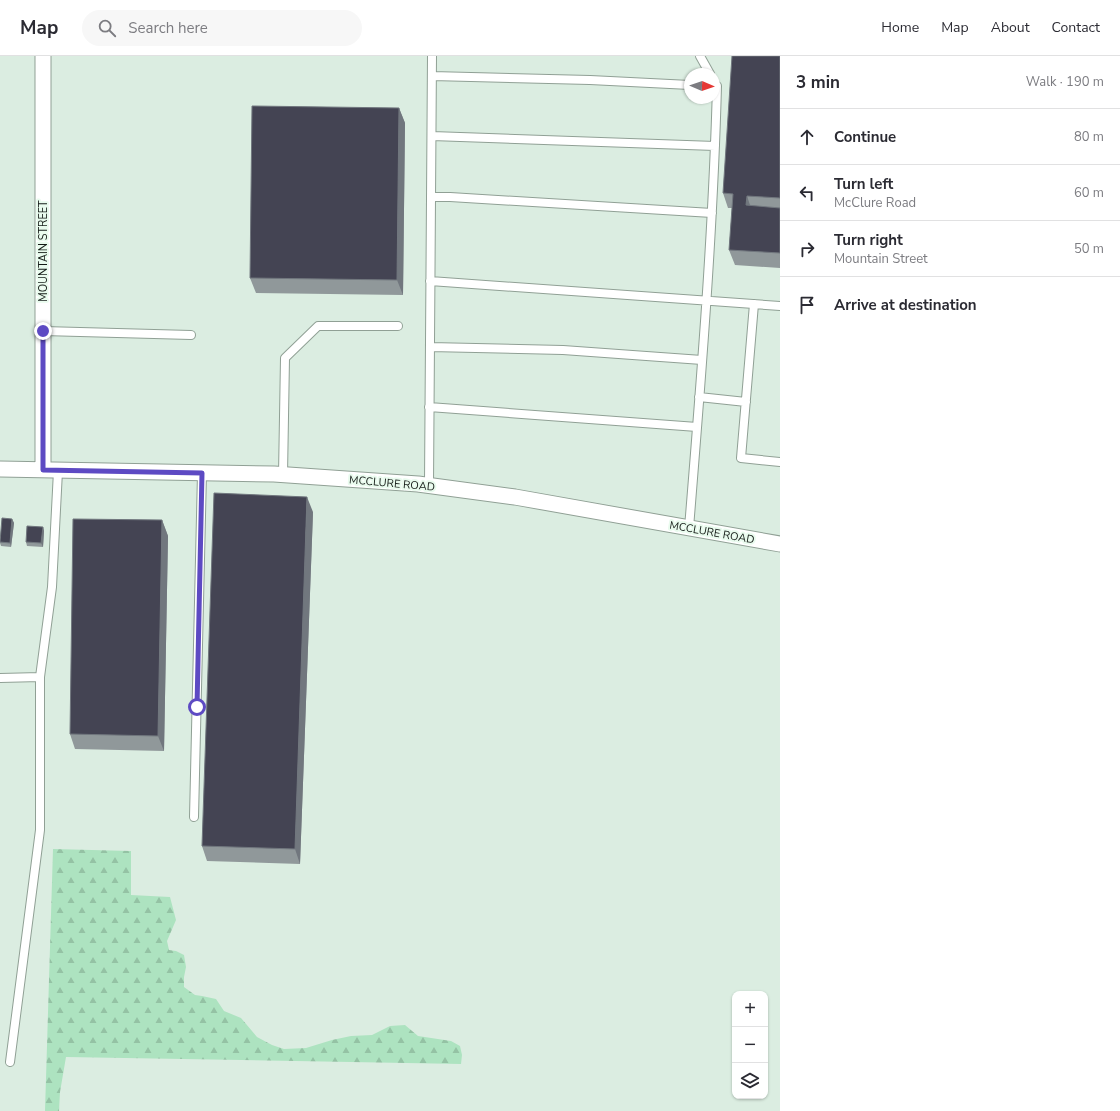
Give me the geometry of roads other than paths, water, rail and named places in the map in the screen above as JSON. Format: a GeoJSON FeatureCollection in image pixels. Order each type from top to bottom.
{"type":"FeatureCollection","features":[{"type":"Feature","properties":{"kind":"street","name":"MOUNTAIN STREET"},"geometry":{"type":"LineString","coordinates":[[43,56],[43,470]]}},
{"type":"Feature","properties":{"kind":"street","name":"MCCLURE ROAD"},"geometry":{"type":"LineString","coordinates":[[0,469],[283,475],[429,485],[515,497],[780,544]]}},
{"type":"Feature","properties":{"kind":"lane"},"geometry":{"type":"LineString","coordinates":[[429,485],[432,56]]}},
{"type":"Feature","properties":{"kind":"lane"},"geometry":{"type":"LineString","coordinates":[[700,56],[707,68]]}},
{"type":"Feature","properties":{"kind":"lane"},"geometry":{"type":"LineString","coordinates":[[432,76],[590,80],[684,85]]}},
{"type":"Feature","properties":{"kind":"lane"},"geometry":{"type":"LineString","coordinates":[[689,528],[707,301],[715,146],[715,104]]}},
{"type":"Feature","properties":{"kind":"lane"},"geometry":{"type":"LineString","coordinates":[[432,136],[715,146]]}},
{"type":"Feature","properties":{"kind":"lane"},"geometry":{"type":"LineString","coordinates":[[431,197],[712,213]]}},
{"type":"Feature","properties":{"kind":"lane"},"geometry":{"type":"LineString","coordinates":[[430,281],[780,306]]}},
{"type":"Feature","properties":{"kind":"lane"},"geometry":{"type":"LineString","coordinates":[[754,304],[741,458],[780,462]]}},
{"type":"Feature","properties":{"kind":"lane"},"geometry":{"type":"LineString","coordinates":[[283,475],[285,358],[318,326],[398,326]]}},
{"type":"Feature","properties":{"kind":"lane"},"geometry":{"type":"LineString","coordinates":[[43,331],[191,335]]}},
{"type":"Feature","properties":{"kind":"lane"},"geometry":{"type":"LineString","coordinates":[[430,347],[563,350],[702,360]]}},
{"type":"Feature","properties":{"kind":"lane"},"geometry":{"type":"LineString","coordinates":[[699,397],[746,402]]}},
{"type":"Feature","properties":{"kind":"lane"},"geometry":{"type":"LineString","coordinates":[[429,407],[697,427]]}},
{"type":"Feature","properties":{"kind":"lane"},"geometry":{"type":"LineString","coordinates":[[10,1062],[40,830],[40,677],[52,587],[58,471]]}},
{"type":"Feature","properties":{"kind":"lane"},"geometry":{"type":"LineString","coordinates":[[194,817],[202,473]]}},
{"type":"Feature","properties":{"kind":"lane"},"geometry":{"type":"LineString","coordinates":[[0,678],[40,677]]}}]}
